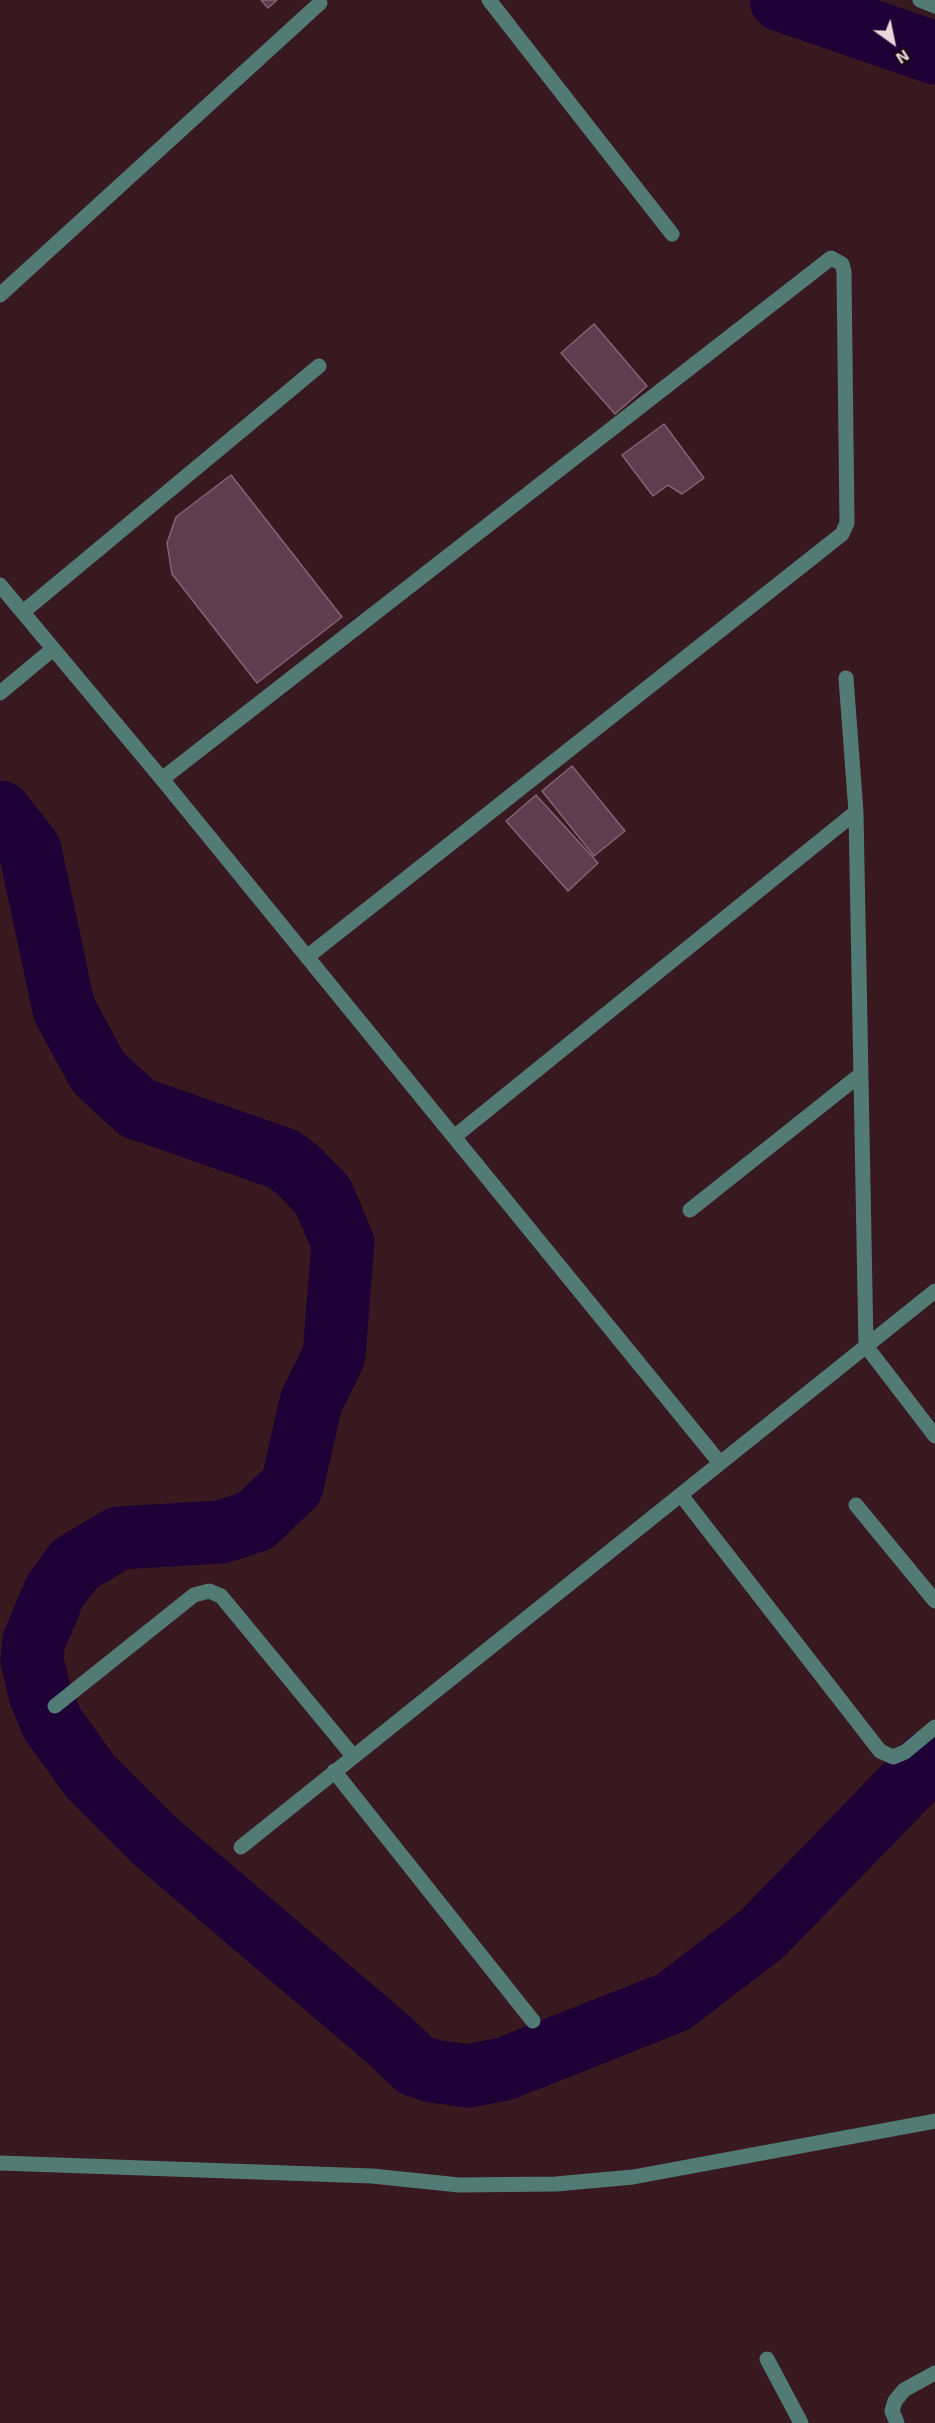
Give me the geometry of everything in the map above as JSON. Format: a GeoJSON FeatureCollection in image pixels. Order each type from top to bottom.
{"type":"FeatureCollection","features":[{"type":"Feature","properties":{"kind":"street"},"geometry":{"type":"LineString","coordinates":[[489,0],[672,234]]}},
{"type":"Feature","properties":{"kind":"street"},"geometry":{"type":"LineString","coordinates":[[920,0],[935,6]]}},
{"type":"Feature","properties":{"kind":"street"},"geometry":{"type":"LineString","coordinates":[[0,295],[320,3]]}},
{"type":"Feature","properties":{"kind":"street"},"geometry":{"type":"LineString","coordinates":[[162,779],[831,258],[842,264],[844,272],[847,523],[842,534],[307,957]]}},
{"type":"Feature","properties":{"kind":"street"},"geometry":{"type":"LineString","coordinates":[[22,612],[319,366]]}},
{"type":"Feature","properties":{"kind":"street"},"geometry":{"type":"LineString","coordinates":[[0,585],[162,779],[720,1463]]}},
{"type":"Feature","properties":{"kind":"street"},"geometry":{"type":"LineString","coordinates":[[0,693],[53,649]]}},
{"type":"Feature","properties":{"kind":"street"},"geometry":{"type":"LineString","coordinates":[[846,678],[856,812],[867,1346],[935,1436]]}},
{"type":"Feature","properties":{"kind":"street"},"geometry":{"type":"LineString","coordinates":[[454,1137],[856,812]]}},
{"type":"Feature","properties":{"kind":"street"},"geometry":{"type":"LineString","coordinates":[[690,1210],[861,1074]]}},
{"type":"Feature","properties":{"kind":"street"},"geometry":{"type":"LineString","coordinates":[[241,1847],[935,1291]]}},
{"type":"Feature","properties":{"kind":"street"},"geometry":{"type":"LineString","coordinates":[[681,1495],[880,1751],[893,1756],[905,1752],[935,1727]]}},
{"type":"Feature","properties":{"kind":"street"},"geometry":{"type":"LineString","coordinates":[[856,1504],[935,1601]]}},
{"type":"Feature","properties":{"kind":"street"},"geometry":{"type":"LineString","coordinates":[[54,1706],[194,1595],[210,1591],[221,1596],[353,1756]]}},
{"type":"Feature","properties":{"kind":"street"},"geometry":{"type":"LineString","coordinates":[[334,1772],[533,2021]]}},
{"type":"Feature","properties":{"kind":"street"},"geometry":{"type":"LineString","coordinates":[[0,2163],[372,2176],[459,2185],[555,2184],[633,2177],[935,2121]]}},
{"type":"Feature","properties":{"kind":"street"},"geometry":{"type":"LineString","coordinates":[[767,2359],[801,2423]]}},
{"type":"Feature","properties":{"kind":"street"},"geometry":{"type":"LineString","coordinates":[[897,2423],[892,2411],[895,2402],[904,2390],[935,2373]]}},
{"type":"Feature","properties":{"kind":"building"},"geometry":{"type":"Polygon","coordinates":[[[261,0],[277,0],[268,8],[261,0]]]}},
{"type":"Feature","properties":{"kind":"building"},"geometry":{"type":"Polygon","coordinates":[[[594,324],[647,386],[615,414],[561,353],[594,324]]]}},
{"type":"Feature","properties":{"kind":"building"},"geometry":{"type":"Polygon","coordinates":[[[664,424],[704,478],[682,494],[668,485],[653,496],[622,455],[664,424]]]}},
{"type":"Feature","properties":{"kind":"building"},"geometry":{"type":"Polygon","coordinates":[[[231,475],[342,617],[257,683],[172,574],[167,543],[176,517],[231,475]]]}},
{"type":"Feature","properties":{"kind":"building"},"geometry":{"type":"Polygon","coordinates":[[[572,766],[625,831],[594,856],[542,791],[572,766]]]}},
{"type":"Feature","properties":{"kind":"building"},"geometry":{"type":"Polygon","coordinates":[[[536,795],[598,863],[568,891],[506,821],[536,795]]]}},
{"type":"Feature","properties":{"kind":"waterway"},"geometry":{"type":"LineString","coordinates":[[781,0],[935,53]]}},
{"type":"Feature","properties":{"kind":"waterway"},"geometry":{"type":"LineString","coordinates":[[0,812],[30,850],[64,1009],[98,1072],[137,1108],[283,1159],[298,1170],[323,1196],[343,1243],[334,1355],[311,1402],[292,1486],[255,1521],[221,1532],[119,1538],[75,1564],[55,1591],[34,1641],[32,1660],[40,1694],[52,1723],[90,1776],[155,1841],[389,2040],[415,2065],[432,2071],[468,2076],[504,2069],[673,2002],[762,1934],[930,1761],[935,1759]]}}]}
